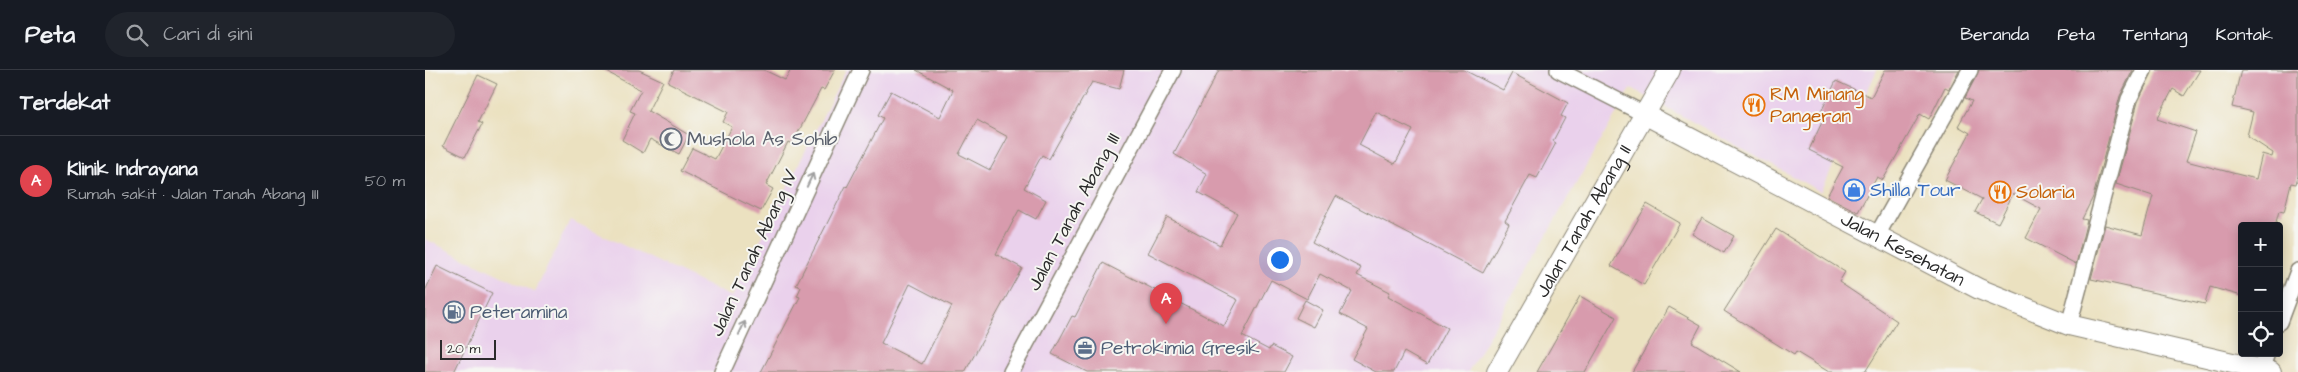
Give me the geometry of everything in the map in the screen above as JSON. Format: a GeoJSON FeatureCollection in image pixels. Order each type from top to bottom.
{"type":"FeatureCollection","features":[{"type":"Feature","properties":{"kind":"street","name":"Jalan Tanah Abang IV"},"geometry":{"type":"LineString","coordinates":[[721,372],[861,70]]}},
{"type":"Feature","properties":{"kind":"street","name":"Jalan Tanah Abang III"},"geometry":{"type":"LineString","coordinates":[[1011,372],[1173,70]]}},
{"type":"Feature","properties":{"kind":"street","name":"Jalan Kesehatan"},"geometry":{"type":"LineString","coordinates":[[1558,70],[1979,289],[2069,325],[2267,365]]}},
{"type":"Feature","properties":{"kind":"street","name":"Jalan Tanah Abang II"},"geometry":{"type":"LineString","coordinates":[[1497,372],[1670,70]]}},
{"type":"Feature","properties":{"kind":"street"},"geometry":{"type":"LineString","coordinates":[[1877,237],[1970,70]]}},
{"type":"Feature","properties":{"kind":"street"},"geometry":{"type":"LineString","coordinates":[[2069,325],[2129,98],[2144,70]]}},
{"type":"Feature","properties":{"kind":"street"},"geometry":{"type":"LineString","coordinates":[[2283,312],[2298,271]]}},
{"type":"Feature","properties":{"kind":"shaded area"},"geometry":{"type":"Polygon","coordinates":[[[846,70],[1877,70],[1821,192],[1631,88],[1468,372],[425,372],[425,239],[535,292],[570,220],[732,297],[846,70]]]}},
{"type":"Feature","properties":{"kind":"building"},"geometry":{"type":"Polygon","coordinates":[[[603,70],[639,70],[663,81],[648,111],[689,135],[679,154],[650,139],[643,153],[622,140],[635,113],[630,111],[641,90],[603,70]]]}},
{"type":"Feature","properties":{"kind":"building"},"geometry":{"type":"Polygon","coordinates":[[[674,70],[764,70],[785,80],[791,70],[835,70],[824,90],[821,89],[792,144],[788,142],[766,185],[773,189],[761,211],[680,171],[692,148],[715,159],[732,127],[723,122],[728,112],[668,82],[674,70]]]}},
{"type":"Feature","properties":{"kind":"building"},"geometry":{"type":"Polygon","coordinates":[[[916,70],[1124,70],[1119,89],[1092,82],[1049,159],[1042,155],[1024,188],[1046,200],[1036,219],[1019,210],[996,254],[1022,268],[965,372],[761,372],[800,297],[797,296],[801,287],[796,285],[883,118],[878,115],[891,91],[940,117],[953,90],[916,70]],[[977,120],[959,154],[990,170],[1008,137],[977,120]],[[910,284],[881,343],[922,364],[952,306],[910,284]]]}},
{"type":"Feature","properties":{"kind":"building"},"geometry":{"type":"Polygon","coordinates":[[[1219,70],[1464,70],[1503,90],[1512,73],[1568,103],[1561,116],[1565,118],[1553,141],[1556,143],[1537,178],[1530,175],[1505,221],[1509,224],[1483,273],[1336,196],[1312,242],[1361,268],[1357,275],[1390,292],[1388,296],[1447,328],[1427,365],[1404,352],[1394,372],[1376,372],[1352,359],[1368,329],[1340,314],[1352,291],[1320,274],[1307,299],[1271,280],[1242,336],[1269,350],[1271,346],[1292,357],[1284,372],[1087,372],[1052,354],[1072,316],[1075,317],[1103,263],[1224,326],[1238,300],[1148,253],[1167,217],[1220,245],[1237,213],[1198,192],[1207,174],[1174,154],[1219,70]],[[1376,112],[1359,145],[1395,164],[1413,130],[1376,112]]]}},
{"type":"Feature","properties":{"kind":"building"},"geometry":{"type":"Polygon","coordinates":[[[1885,70],[1959,70],[1949,89],[1945,87],[1929,119],[1920,114],[1883,180],[1877,177],[1858,212],[1827,196],[1843,167],[1809,150],[1824,118],[1819,116],[1836,81],[1871,97],[1885,70]]]}},
{"type":"Feature","properties":{"kind":"building"},"geometry":{"type":"Polygon","coordinates":[[[1979,70],[2133,70],[2120,96],[2093,197],[2082,219],[2087,220],[2076,264],[2026,238],[2041,209],[2013,194],[1998,223],[1975,212],[1982,199],[1945,180],[1970,133],[1958,126],[1972,101],[1965,98],[1979,70]]]}},
{"type":"Feature","properties":{"kind":"building"},"geometry":{"type":"Polygon","coordinates":[[[2153,70],[2200,70],[2184,96],[2173,89],[2157,119],[2196,132],[2186,161],[2256,179],[2262,154],[2272,157],[2273,153],[2247,136],[2253,112],[2232,107],[2241,70],[2298,70],[2298,176],[2296,184],[2291,183],[2284,212],[2279,211],[2276,222],[2238,222],[2238,295],[2210,287],[2205,304],[2091,279],[2105,225],[2142,235],[2153,196],[2116,184],[2138,102],[2153,70]]]}},
{"type":"Feature","properties":{"kind":"building"},"geometry":{"type":"Polygon","coordinates":[[[478,75],[497,84],[478,122],[482,124],[465,157],[443,146],[478,75]]]}},
{"type":"Feature","properties":{"kind":"building"},"geometry":{"type":"Polygon","coordinates":[[[1647,204],[1680,223],[1644,285],[1611,266],[1647,204]]]}},
{"type":"Feature","properties":{"kind":"building"},"geometry":{"type":"Polygon","coordinates":[[[1702,218],[1734,236],[1724,253],[1692,234],[1702,218]]]}},
{"type":"Feature","properties":{"kind":"building"},"geometry":{"type":"Polygon","coordinates":[[[1776,229],[1845,272],[1839,282],[1897,321],[1865,372],[1829,372],[1796,352],[1794,355],[1724,311],[1776,229]]]}},
{"type":"Feature","properties":{"kind":"building","name":"Peteramina"},"geometry":{"type":"Polygon","coordinates":[[[437,266],[492,293],[454,372],[425,372],[425,291],[437,266]]]}},
{"type":"Feature","properties":{"kind":"building"},"geometry":{"type":"Polygon","coordinates":[[[1580,296],[1616,317],[1585,372],[1537,372],[1580,296]]]}},
{"type":"Feature","properties":{"kind":"building"},"geometry":{"type":"Polygon","coordinates":[[[1305,300],[1323,310],[1314,327],[1296,318],[1305,300]]]}},
{"type":"Feature","properties":{"kind":"building"},"geometry":{"type":"Polygon","coordinates":[[[1669,307],[1701,325],[1692,342],[1741,372],[1632,372],[1669,307]]]}},
{"type":"Feature","properties":{"kind":"place","name":"RM Minang Pangeran"},"geometry":{"type":"Point","coordinates":[1754,105]}},
{"type":"Feature","properties":{"kind":"place","name":"Mushola As Sohib"},"geometry":{"type":"Point","coordinates":[671,139]}},
{"type":"Feature","properties":{"kind":"place","name":"Shilla Tour"},"geometry":{"type":"Point","coordinates":[1854,190]}},
{"type":"Feature","properties":{"kind":"place","name":"Solaria"},"geometry":{"type":"Point","coordinates":[2000,192]}},
{"type":"Feature","properties":{"kind":"place","name":"Peteramina"},"geometry":{"type":"Point","coordinates":[454,312]}},
{"type":"Feature","properties":{"kind":"place","name":"Klinik Indrayana"},"geometry":{"type":"Point","coordinates":[1166,324]}},
{"type":"Feature","properties":{"kind":"place","name":"Petrokimia Gresik"},"geometry":{"type":"Point","coordinates":[1085,348]}}]}
